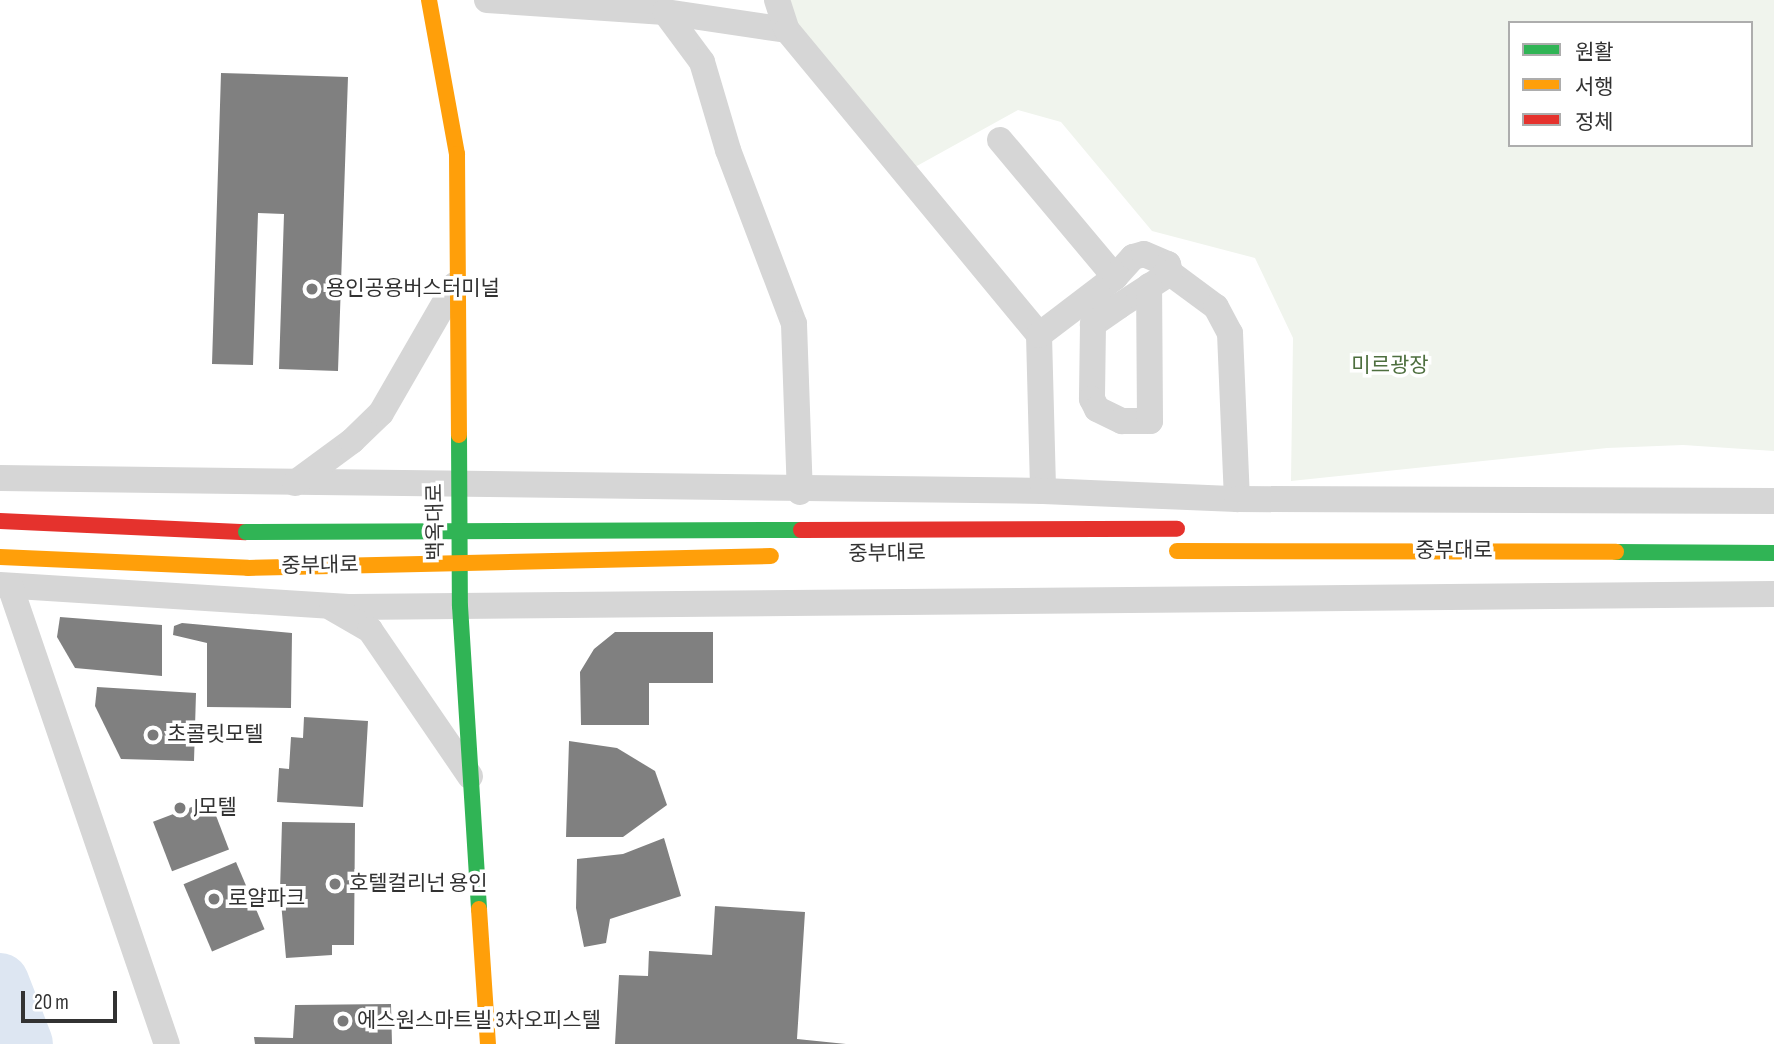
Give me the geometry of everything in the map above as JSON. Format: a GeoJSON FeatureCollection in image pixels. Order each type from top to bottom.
{"type":"FeatureCollection","features":[{"type":"Feature","properties":{"kind":"main road","name":"백옥대로"},"geometry":{"type":"LineString","coordinates":[[429,0],[457,154],[456,486],[460,606],[488,1044]]}},
{"type":"Feature","properties":{"kind":"main road","name":"중부대로"},"geometry":{"type":"LineString","coordinates":[[0,521],[246,531],[1184,529]]}},
{"type":"Feature","properties":{"kind":"main road","name":"중부대로"},"geometry":{"type":"LineString","coordinates":[[1170,551],[1774,553]]}},
{"type":"Feature","properties":{"kind":"main road","name":"중부대로"},"geometry":{"type":"LineString","coordinates":[[0,557],[248,568],[788,556]]}},
{"type":"Feature","properties":{"kind":"street"},"geometry":{"type":"LineString","coordinates":[[487,0],[665,12],[787,30]]}},
{"type":"Feature","properties":{"kind":"street"},"geometry":{"type":"LineString","coordinates":[[778,0],[787,30],[1039,335],[1043,491]]}},
{"type":"Feature","properties":{"kind":"street"},"geometry":{"type":"LineString","coordinates":[[665,12],[702,62],[728,150],[794,324],[800,492]]}},
{"type":"Feature","properties":{"kind":"street"},"geometry":{"type":"LineString","coordinates":[[1000,140],[1115,277]]}},
{"type":"Feature","properties":{"kind":"street"},"geometry":{"type":"LineString","coordinates":[[1039,335],[1115,277],[1133,257],[1144,254],[1168,264],[1160,280],[1150,421],[1122,421],[1097,409],[1092,399],[1093,324],[1160,280]]}},
{"type":"Feature","properties":{"kind":"street"},"geometry":{"type":"LineString","coordinates":[[1160,280],[1216,307],[1230,333],[1237,499]]}},
{"type":"Feature","properties":{"kind":"street"},"geometry":{"type":"LineString","coordinates":[[295,483],[352,441],[381,413],[456,283]]}},
{"type":"Feature","properties":{"kind":"street"},"geometry":{"type":"LineString","coordinates":[[0,478],[800,492],[1043,491],[1237,499],[1774,500]]}},
{"type":"Feature","properties":{"kind":"street"},"geometry":{"type":"LineString","coordinates":[[167,1044],[5,586],[327,606],[1774,594]]}},
{"type":"Feature","properties":{"kind":"street"},"geometry":{"type":"LineString","coordinates":[[327,606],[370,630],[471,777]]}},
{"type":"Feature","properties":{"kind":"green space","name":"미르광장"},"geometry":{"type":"Polygon","coordinates":[[[789,0],[1774,0],[1774,451],[1683,445],[1607,448],[1291,481],[1293,338],[1255,258],[1152,231],[1061,122],[1018,110],[915,167],[795,22],[789,0]]]}},
{"type":"Feature","properties":{"kind":"building","name":"용인공용버스터미널"},"geometry":{"type":"Polygon","coordinates":[[[221,73],[348,77],[338,371],[279,369],[284,214],[258,213],[253,365],[212,364],[221,73]]]}},
{"type":"Feature","properties":{"kind":"building"},"geometry":{"type":"Polygon","coordinates":[[[60,617],[162,625],[162,676],[75,668],[57,637],[60,617]]]}},
{"type":"Feature","properties":{"kind":"building"},"geometry":{"type":"Polygon","coordinates":[[[182,623],[292,633],[291,708],[207,707],[207,643],[173,635],[174,626],[182,623]]]}},
{"type":"Feature","properties":{"kind":"building"},"geometry":{"type":"Polygon","coordinates":[[[615,632],[713,632],[713,683],[649,683],[649,725],[581,725],[580,672],[594,649],[615,632]]]}},
{"type":"Feature","properties":{"kind":"building"},"geometry":{"type":"Polygon","coordinates":[[[97,687],[196,693],[194,761],[121,759],[95,706],[97,687]]]}},
{"type":"Feature","properties":{"kind":"building"},"geometry":{"type":"Polygon","coordinates":[[[304,717],[368,721],[363,807],[277,802],[279,768],[289,769],[291,737],[303,738],[304,717]]]}},
{"type":"Feature","properties":{"kind":"building"},"geometry":{"type":"Polygon","coordinates":[[[569,741],[617,748],[655,771],[667,805],[623,837],[566,837],[569,741]]]}},
{"type":"Feature","properties":{"kind":"building"},"geometry":{"type":"Polygon","coordinates":[[[210,800],[229,849],[172,871],[153,822],[210,800]]]}},
{"type":"Feature","properties":{"kind":"building"},"geometry":{"type":"Polygon","coordinates":[[[282,822],[355,823],[354,945],[332,945],[332,955],[286,958],[280,891],[282,822]]]}},
{"type":"Feature","properties":{"kind":"building"},"geometry":{"type":"Polygon","coordinates":[[[664,838],[681,896],[610,919],[606,943],[584,947],[576,908],[577,859],[623,854],[664,838]]]}},
{"type":"Feature","properties":{"kind":"building"},"geometry":{"type":"Polygon","coordinates":[[[236,862],[265,929],[212,951],[184,884],[236,862]]]}},
{"type":"Feature","properties":{"kind":"building"},"geometry":{"type":"Polygon","coordinates":[[[715,906],[805,912],[797,1039],[846,1044],[615,1044],[619,975],[648,976],[649,951],[712,955],[715,906]]]}},
{"type":"Feature","properties":{"kind":"building","name":"에스원스마트빌 3차오피스텔"},"geometry":{"type":"Polygon","coordinates":[[[391,1004],[392,1044],[255,1044],[254,1037],[293,1038],[295,1005],[391,1004]]]}},
{"type":"Feature","properties":{"kind":"waterway"},"geometry":{"type":"LineString","coordinates":[[0,982],[24,1044]]}},
{"type":"Feature","properties":{"kind":"traffic: fast"},"geometry":{"type":"LineString","coordinates":[[459,435],[460,606],[479,909]]}},
{"type":"Feature","properties":{"kind":"traffic: fast"},"geometry":{"type":"LineString","coordinates":[[246,532],[801,530]]}},
{"type":"Feature","properties":{"kind":"traffic: fast"},"geometry":{"type":"LineString","coordinates":[[1616,552],[1774,553]]}},
{"type":"Feature","properties":{"kind":"traffic: slow"},"geometry":{"type":"LineString","coordinates":[[429,0],[457,154],[459,435]]}},
{"type":"Feature","properties":{"kind":"traffic: slow"},"geometry":{"type":"LineString","coordinates":[[1177,551],[1616,552]]}},
{"type":"Feature","properties":{"kind":"traffic: slow"},"geometry":{"type":"LineString","coordinates":[[248,568],[771,556]]}},
{"type":"Feature","properties":{"kind":"traffic: slow"},"geometry":{"type":"LineString","coordinates":[[0,557],[248,568]]}},
{"type":"Feature","properties":{"kind":"traffic: slow"},"geometry":{"type":"LineString","coordinates":[[479,909],[488,1044]]}},
{"type":"Feature","properties":{"kind":"traffic: jam"},"geometry":{"type":"LineString","coordinates":[[0,521],[246,532]]}},
{"type":"Feature","properties":{"kind":"traffic: jam"},"geometry":{"type":"LineString","coordinates":[[801,530],[1177,529]]}},
{"type":"Feature","properties":{"kind":"place","name":"용인공용버스터미널"},"geometry":{"type":"Point","coordinates":[312,289]}},
{"type":"Feature","properties":{"kind":"place","name":"초콜릿모텔"},"geometry":{"type":"Point","coordinates":[153,735]}},
{"type":"Feature","properties":{"kind":"place","name":"J모텔"},"geometry":{"type":"Point","coordinates":[180,808]}},
{"type":"Feature","properties":{"kind":"place","name":"호텔컬리넌 용인"},"geometry":{"type":"Point","coordinates":[335,884]}},
{"type":"Feature","properties":{"kind":"place","name":"로얄파크"},"geometry":{"type":"Point","coordinates":[214,899]}},
{"type":"Feature","properties":{"kind":"place","name":"에스원스마트빌 3차오피스텔"},"geometry":{"type":"Point","coordinates":[343,1021]}}]}
